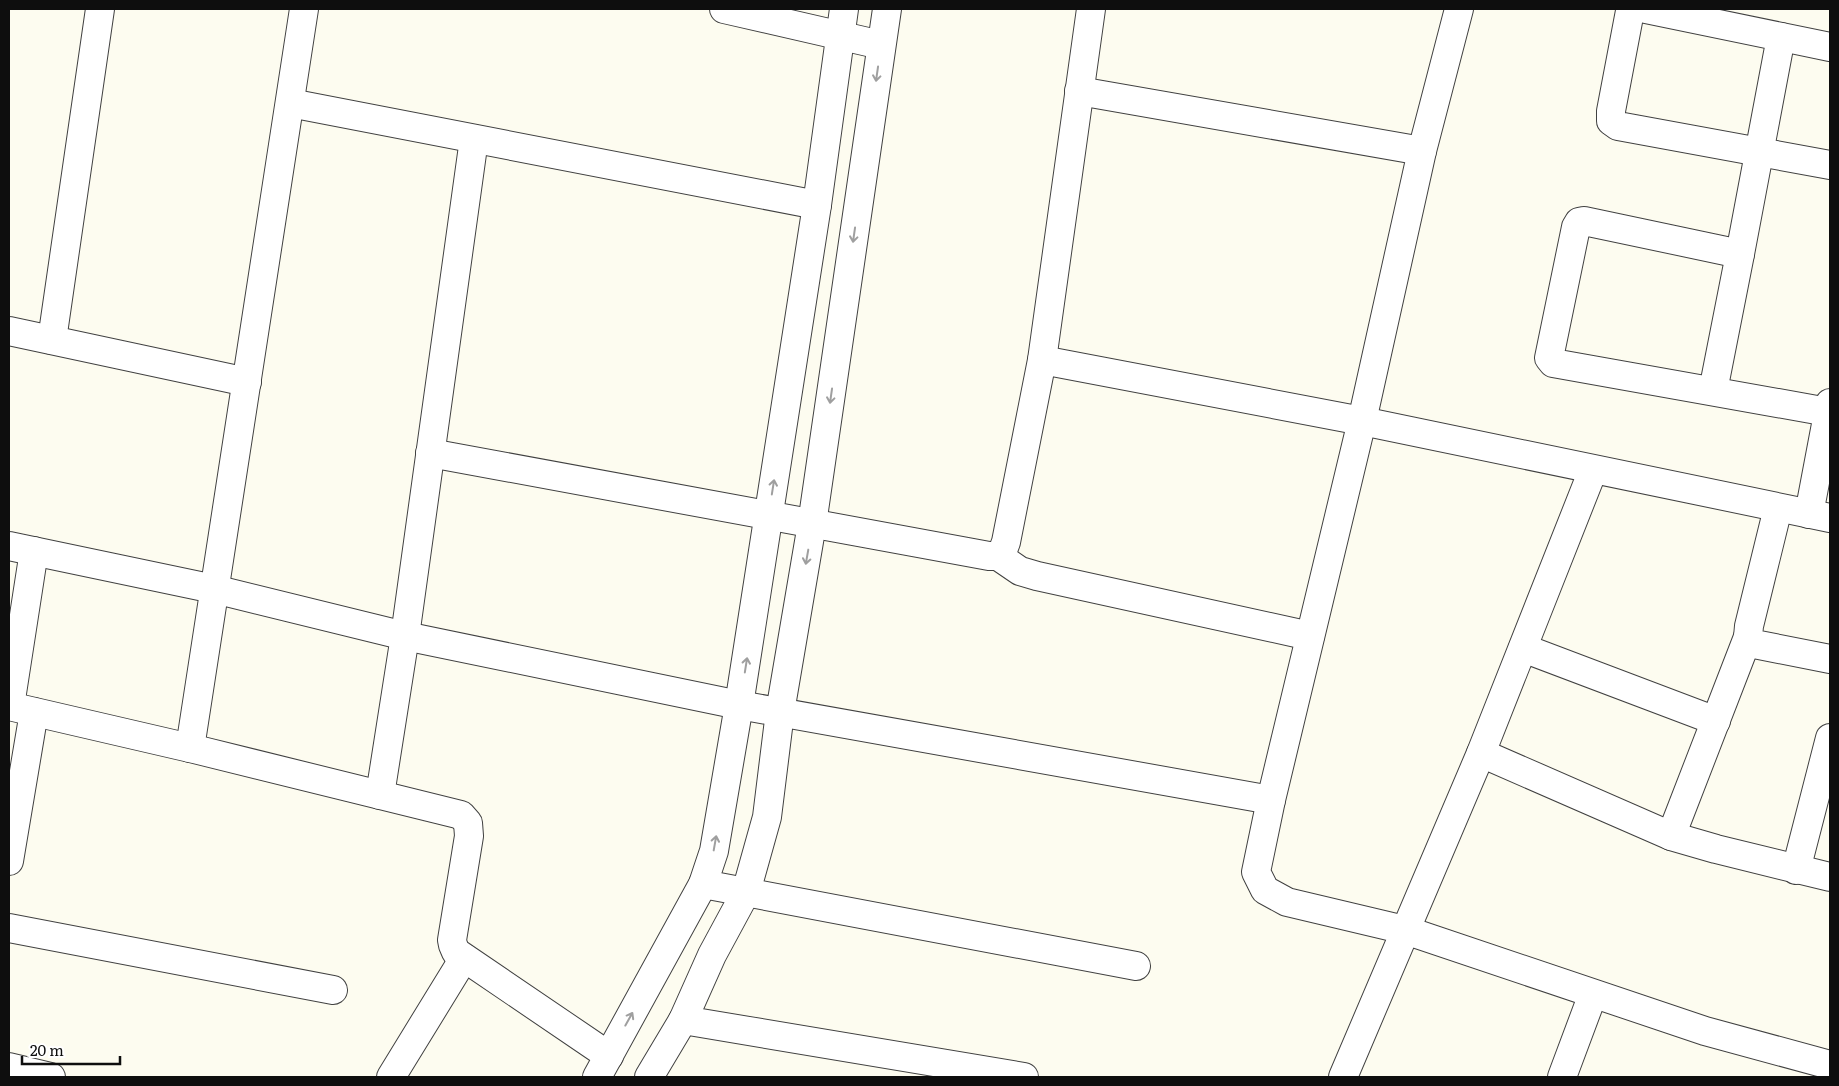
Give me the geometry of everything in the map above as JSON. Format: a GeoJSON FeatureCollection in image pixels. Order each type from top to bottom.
{"type":"FeatureCollection","features":[{"type":"Feature","properties":{"kind":"street"},"geometry":{"type":"LineString","coordinates":[[52,340],[100,9]]}},
{"type":"Feature","properties":{"kind":"street"},"geometry":{"type":"LineString","coordinates":[[190,748],[304,9]]}},
{"type":"Feature","properties":{"kind":"street"},"geometry":{"type":"LineString","coordinates":[[724,9],[881,45]]}},
{"type":"Feature","properties":{"kind":"street"},"geometry":{"type":"LineString","coordinates":[[18,708],[190,748],[461,815],[468,823],[469,836],[452,945],[456,952],[603,1067],[703,884],[714,851],[740,704],[769,517],[817,205],[844,9]]}},
{"type":"Feature","properties":{"kind":"street"},"geometry":{"type":"LineString","coordinates":[[649,1077],[683,1020],[712,955],[746,892],[767,817],[780,712],[812,524],[887,9]]}},
{"type":"Feature","properties":{"kind":"street"},"geometry":{"type":"LineString","coordinates":[[998,556],[1006,542],[1042,360],[1091,9]]}},
{"type":"Feature","properties":{"kind":"street"},"geometry":{"type":"LineString","coordinates":[[1459,9],[1422,151],[1362,421],[1271,800],[1256,872],[1265,890],[1287,902],[1405,930],[1705,1031],[1830,1066]]}},
{"type":"Feature","properties":{"kind":"street"},"geometry":{"type":"LineString","coordinates":[[1632,9],[1630,11],[1610,111],[1611,121],[1618,126],[1830,165]]}},
{"type":"Feature","properties":{"kind":"street"},"geometry":{"type":"LineString","coordinates":[[1646,9],[1830,47]]}},
{"type":"Feature","properties":{"kind":"street"},"geometry":{"type":"LineString","coordinates":[[1713,391],[1781,36]]}},
{"type":"Feature","properties":{"kind":"street"},"geometry":{"type":"LineString","coordinates":[[1079,91],[1422,151]]}},
{"type":"Feature","properties":{"kind":"street"},"geometry":{"type":"LineString","coordinates":[[290,102],[817,205]]}},
{"type":"Feature","properties":{"kind":"street"},"geometry":{"type":"LineString","coordinates":[[380,795],[405,636],[474,138]]}},
{"type":"Feature","properties":{"kind":"street"},"geometry":{"type":"LineString","coordinates":[[1042,360],[1362,421],[1819,516],[1829,407],[1713,391],[1553,363],[1548,358],[1576,227],[1579,222],[1584,221],[1740,254]]}},
{"type":"Feature","properties":{"kind":"street"},"geometry":{"type":"LineString","coordinates":[[9,331],[247,382]]}},
{"type":"Feature","properties":{"kind":"street"},"geometry":{"type":"LineString","coordinates":[[430,453],[769,517],[989,556],[998,556],[1020,571],[1037,576],[1310,636]]}},
{"type":"Feature","properties":{"kind":"street"},"geometry":{"type":"LineString","coordinates":[[1343,1077],[1481,753],[1593,470]]}},
{"type":"Feature","properties":{"kind":"street"},"geometry":{"type":"LineString","coordinates":[[1671,836],[1748,638],[1749,626],[1778,508]]}},
{"type":"Feature","properties":{"kind":"street"},"geometry":{"type":"LineString","coordinates":[[9,861],[18,708],[21,549],[214,589],[405,636],[740,704],[1271,800]]}},
{"type":"Feature","properties":{"kind":"street"},"geometry":{"type":"LineString","coordinates":[[1748,638],[1754,644],[1830,660]]}},
{"type":"Feature","properties":{"kind":"street"},"geometry":{"type":"LineString","coordinates":[[1523,648],[1716,721]]}},
{"type":"Feature","properties":{"kind":"street"},"geometry":{"type":"LineString","coordinates":[[1796,870],[1830,738]]}},
{"type":"Feature","properties":{"kind":"street"},"geometry":{"type":"LineString","coordinates":[[1481,753],[1671,836],[1796,870],[1830,877]]}},
{"type":"Feature","properties":{"kind":"street"},"geometry":{"type":"LineString","coordinates":[[703,884],[1136,966]]}},
{"type":"Feature","properties":{"kind":"street"},"geometry":{"type":"LineString","coordinates":[[9,928],[333,990]]}},
{"type":"Feature","properties":{"kind":"street"},"geometry":{"type":"LineString","coordinates":[[391,1077],[464,958]]}},
{"type":"Feature","properties":{"kind":"street"},"geometry":{"type":"LineString","coordinates":[[1562,1077],[1594,994]]}},
{"type":"Feature","properties":{"kind":"street"},"geometry":{"type":"LineString","coordinates":[[683,1020],[1007,1076]]}},
{"type":"Feature","properties":{"kind":"street"},"geometry":{"type":"LineString","coordinates":[[9,1068],[51,1077]]}}]}
